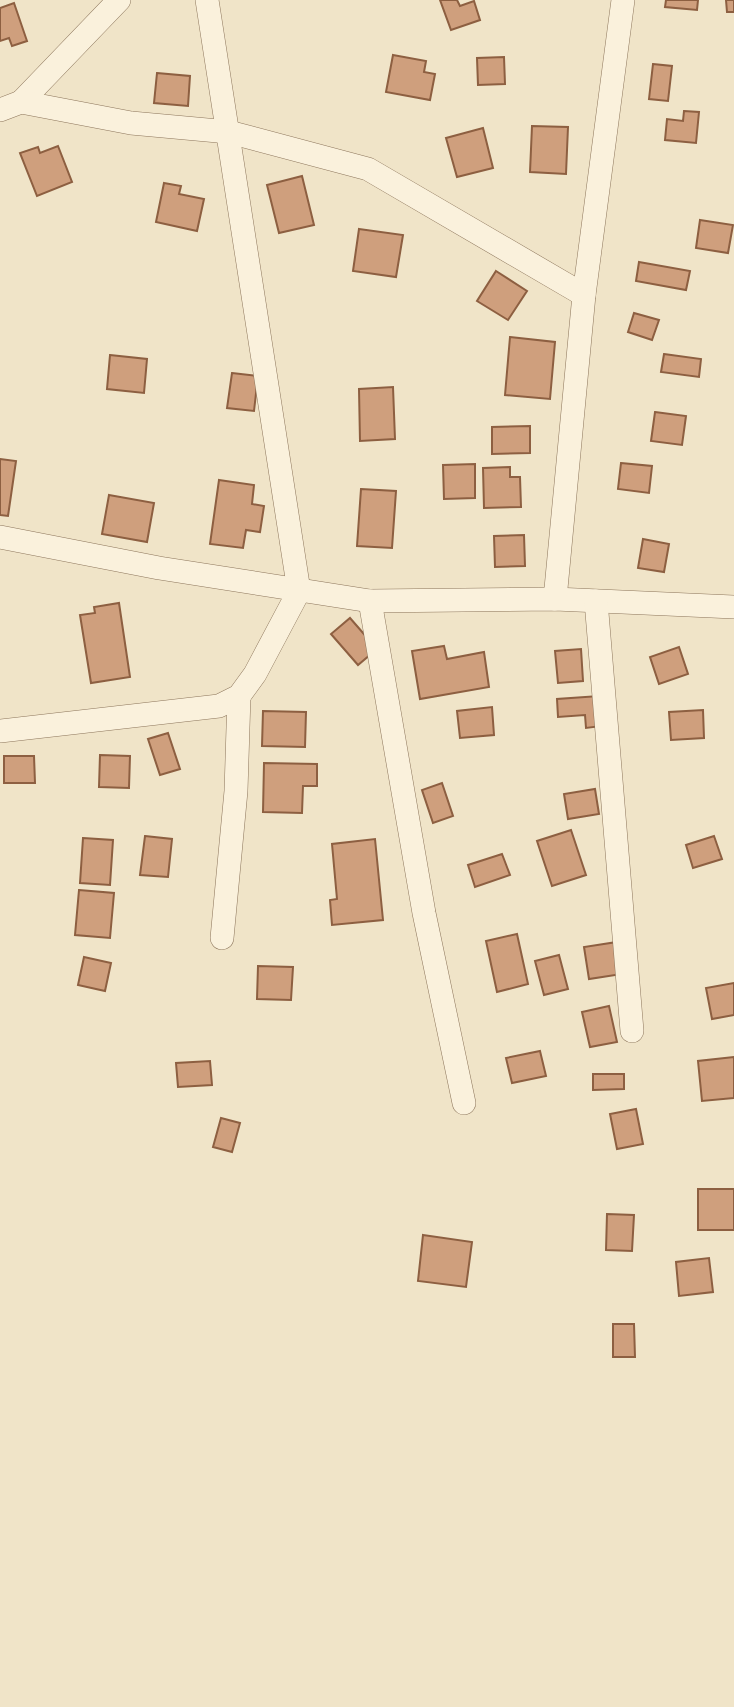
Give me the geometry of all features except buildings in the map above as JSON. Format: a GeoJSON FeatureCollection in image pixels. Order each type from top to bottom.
{"type":"FeatureCollection","features":[{"type":"Feature","properties":{"kind":"street"},"geometry":{"type":"LineString","coordinates":[[10,106],[119,0]]}},
{"type":"Feature","properties":{"kind":"street"},"geometry":{"type":"LineString","coordinates":[[0,731],[219,706],[240,696],[255,674],[299,591],[207,0]]}},
{"type":"Feature","properties":{"kind":"street"},"geometry":{"type":"LineString","coordinates":[[555,599],[584,295],[623,0]]}},
{"type":"Feature","properties":{"kind":"street"},"geometry":{"type":"LineString","coordinates":[[10,106],[131,123],[229,132],[368,169],[584,295]]}},
{"type":"Feature","properties":{"kind":"street"},"geometry":{"type":"LineString","coordinates":[[0,537],[159,568],[370,601],[555,599],[734,607]]}},
{"type":"Feature","properties":{"kind":"street"},"geometry":{"type":"LineString","coordinates":[[370,601],[424,913],[464,1103]]}},
{"type":"Feature","properties":{"kind":"street"},"geometry":{"type":"LineString","coordinates":[[596,601],[632,1031]]}},
{"type":"Feature","properties":{"kind":"street"},"geometry":{"type":"LineString","coordinates":[[222,938],[236,791],[240,696]]}}]}
